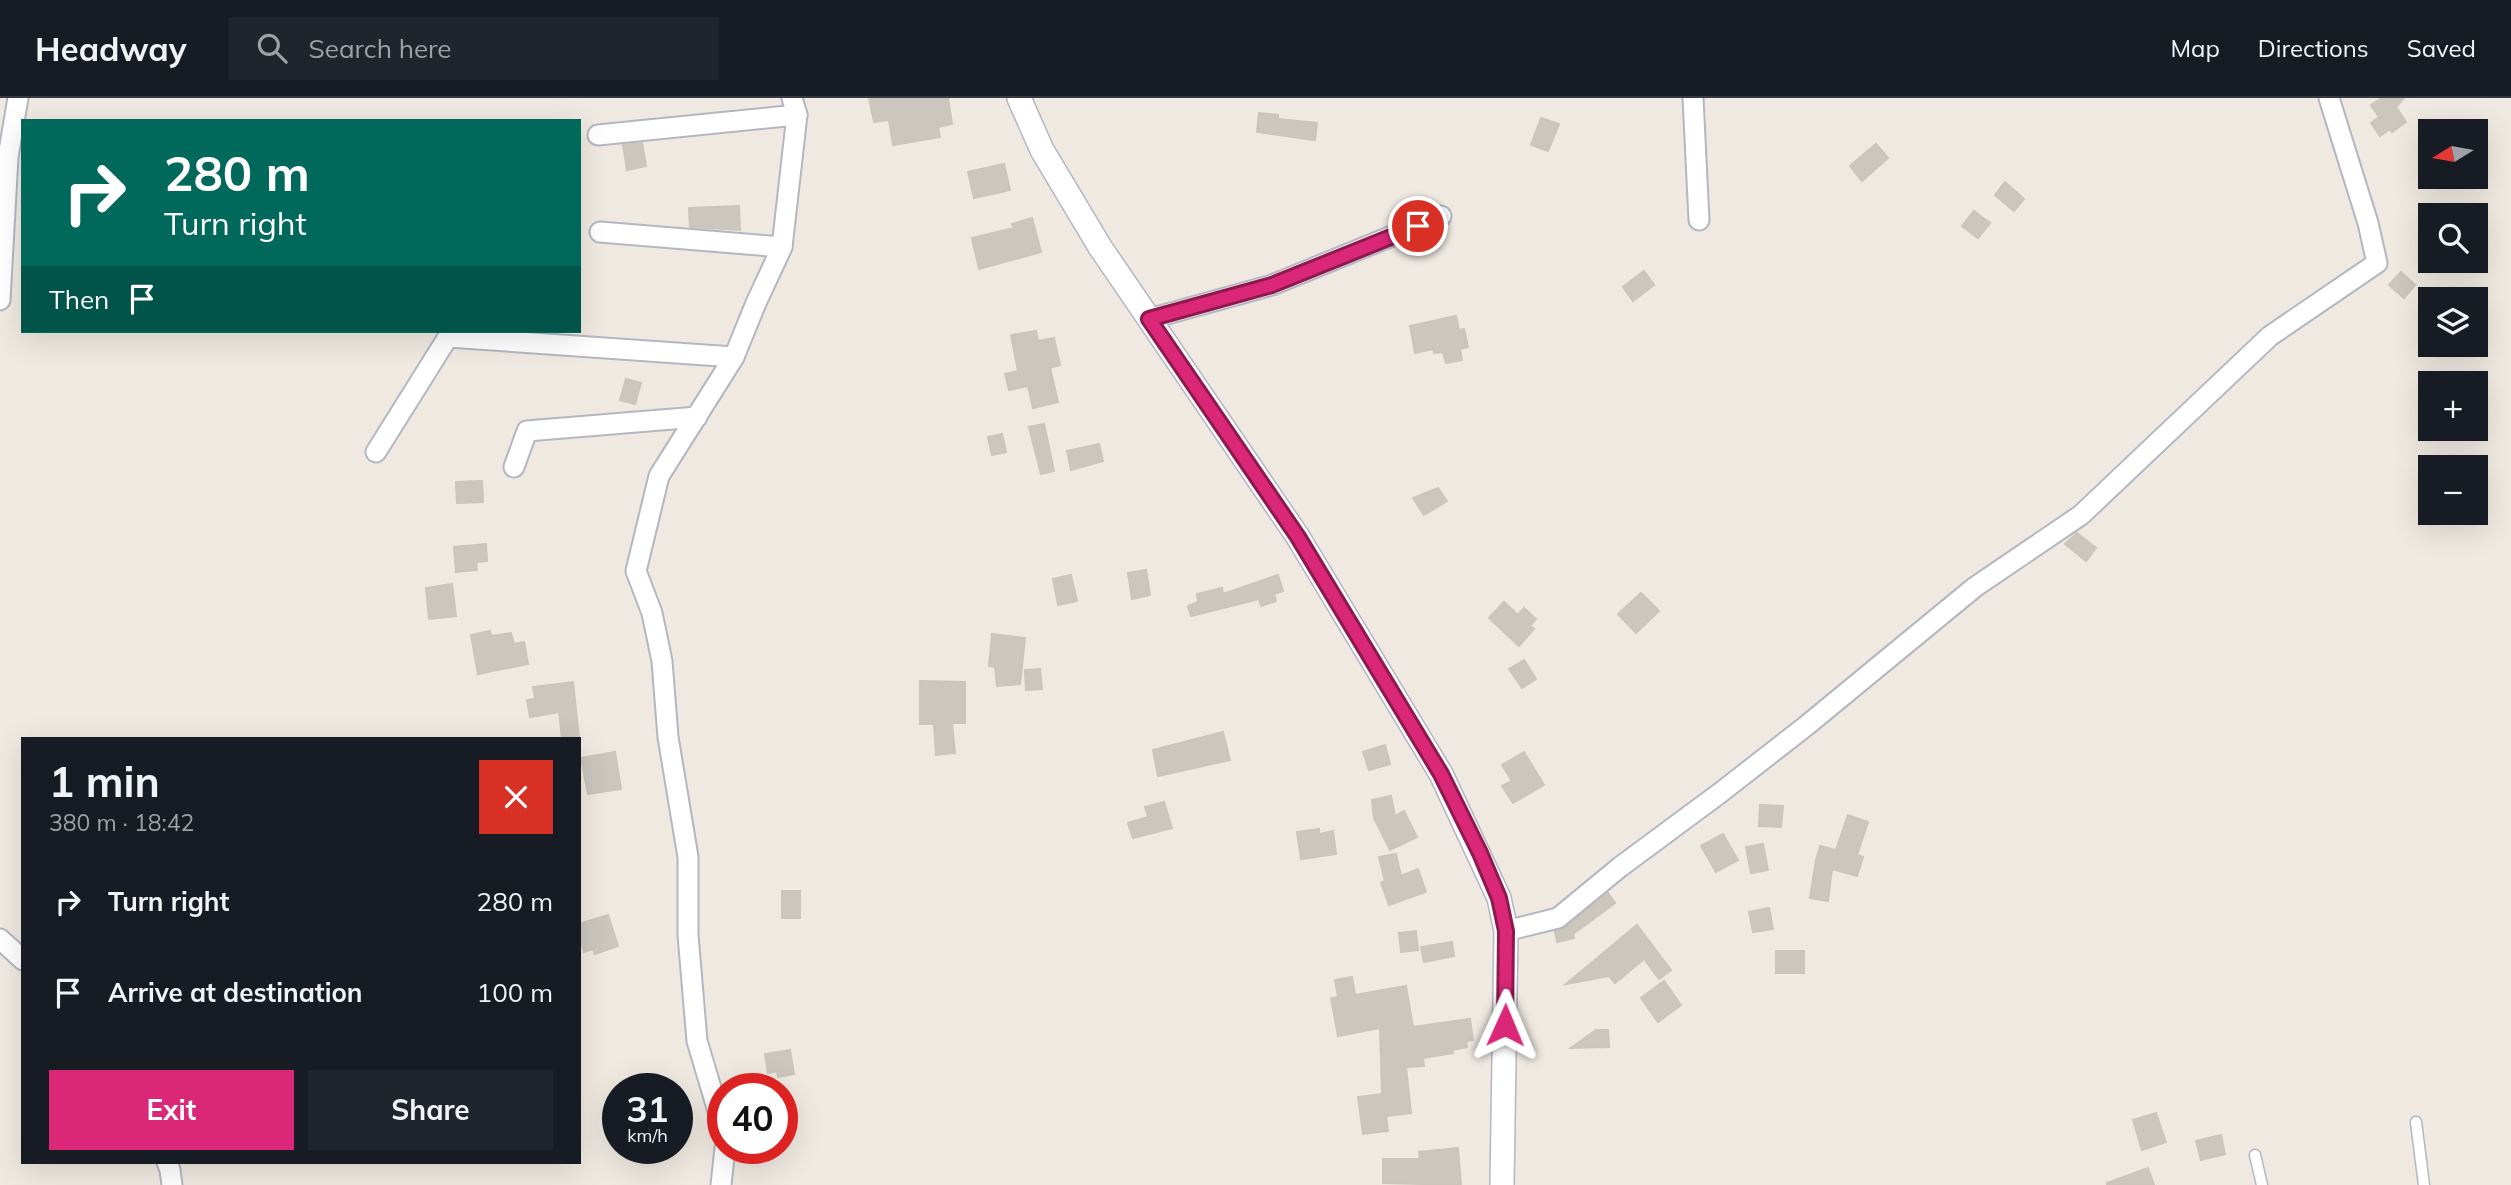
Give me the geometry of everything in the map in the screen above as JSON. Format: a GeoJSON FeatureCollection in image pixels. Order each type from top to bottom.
{"type":"FeatureCollection","features":[{"type":"Feature","properties":{"kind":"street"},"geometry":{"type":"LineString","coordinates":[[0,300],[8,157],[18,98]]}},
{"type":"Feature","properties":{"kind":"street"},"geometry":{"type":"LineString","coordinates":[[1019,98],[1042,150],[1100,247],[1298,537],[1441,774],[1480,853],[1499,898],[1506,931],[1502,1185]]}},
{"type":"Feature","properties":{"kind":"street"},"geometry":{"type":"LineString","coordinates":[[1693,98],[1699,220]]}},
{"type":"Feature","properties":{"kind":"street"},"geometry":{"type":"LineString","coordinates":[[1506,931],[1558,918],[1620,867],[1806,726],[1975,587],[2081,515],[2270,336],[2377,263],[2368,223],[2329,98]]}},
{"type":"Feature","properties":{"kind":"street"},"geometry":{"type":"LineString","coordinates":[[598,135],[795,107],[782,247],[734,357],[659,475],[636,571],[652,613],[662,661],[668,737],[688,857],[688,935],[697,1041],[707,1074]]}},
{"type":"Feature","properties":{"kind":"street"},"geometry":{"type":"LineString","coordinates":[[1149,319],[1272,285],[1441,216]]}},
{"type":"Feature","properties":{"kind":"street"},"geometry":{"type":"LineString","coordinates":[[600,232],[782,247]]}},
{"type":"Feature","properties":{"kind":"street"},"geometry":{"type":"LineString","coordinates":[[376,452],[447,337],[734,357]]}},
{"type":"Feature","properties":{"kind":"street"},"geometry":{"type":"LineString","coordinates":[[514,467],[527,431],[696,417]]}},
{"type":"Feature","properties":{"kind":"street"},"geometry":{"type":"LineString","coordinates":[[0,939],[21,958]]}},
{"type":"Feature","properties":{"kind":"street"},"geometry":{"type":"LineString","coordinates":[[168,1164],[172,1185]]}},
{"type":"Feature","properties":{"kind":"street"},"geometry":{"type":"LineString","coordinates":[[721,1185],[723,1164]]}},
{"type":"Feature","properties":{"kind":"lane"},"geometry":{"type":"LineString","coordinates":[[2416,1122],[2424,1185]]}},
{"type":"Feature","properties":{"kind":"lane"},"geometry":{"type":"LineString","coordinates":[[2255,1155],[2262,1185]]}},
{"type":"Feature","properties":{"kind":"building"},"geometry":{"type":"Polygon","coordinates":[[[869,98],[948,98],[952,124],[938,127],[940,137],[893,145],[889,120],[874,122],[869,98]]]}},
{"type":"Feature","properties":{"kind":"building"},"geometry":{"type":"Polygon","coordinates":[[[2382,98],[2404,98],[2396,107],[2406,122],[2392,132],[2390,129],[2380,136],[2371,123],[2379,117],[2371,105],[2382,98]]]}},
{"type":"Feature","properties":{"kind":"building"},"geometry":{"type":"Polygon","coordinates":[[[1259,113],[1278,115],[1278,119],[1317,123],[1315,140],[1257,132],[1259,113]]]}},
{"type":"Feature","properties":{"kind":"building"},"geometry":{"type":"Polygon","coordinates":[[[1541,118],[1559,124],[1548,151],[1531,145],[1541,118]]]}},
{"type":"Feature","properties":{"kind":"building"},"geometry":{"type":"Polygon","coordinates":[[[642,143],[646,166],[627,170],[623,145],[642,143]]]}},
{"type":"Feature","properties":{"kind":"building"},"geometry":{"type":"Polygon","coordinates":[[[1876,144],[1888,158],[1862,181],[1850,166],[1876,144]]]}},
{"type":"Feature","properties":{"kind":"building"},"geometry":{"type":"Polygon","coordinates":[[[1004,164],[1010,190],[974,198],[968,172],[1004,164]]]}},
{"type":"Feature","properties":{"kind":"building"},"geometry":{"type":"Polygon","coordinates":[[[2005,182],[2024,199],[2014,211],[1995,195],[2005,182]]]}},
{"type":"Feature","properties":{"kind":"building"},"geometry":{"type":"Polygon","coordinates":[[[739,206],[740,230],[690,227],[689,208],[739,206]]]}},
{"type":"Feature","properties":{"kind":"building"},"geometry":{"type":"Polygon","coordinates":[[[1974,211],[1990,223],[1978,238],[1962,226],[1974,211]]]}},
{"type":"Feature","properties":{"kind":"building"},"geometry":{"type":"Polygon","coordinates":[[[1032,218],[1041,252],[979,269],[972,238],[1014,228],[1012,224],[1032,218]]]}},
{"type":"Feature","properties":{"kind":"building"},"geometry":{"type":"Polygon","coordinates":[[[1644,271],[1654,285],[1633,301],[1623,287],[1644,271]]]}},
{"type":"Feature","properties":{"kind":"building"},"geometry":{"type":"Polygon","coordinates":[[[2401,272],[2415,285],[2404,298],[2389,285],[2401,272]]]}},
{"type":"Feature","properties":{"kind":"building"},"geometry":{"type":"Polygon","coordinates":[[[1456,316],[1459,330],[1464,329],[1468,347],[1460,349],[1462,360],[1446,363],[1443,352],[1434,353],[1433,349],[1415,353],[1410,326],[1456,316]]]}},
{"type":"Feature","properties":{"kind":"building"},"geometry":{"type":"Polygon","coordinates":[[[1036,331],[1038,341],[1054,338],[1060,365],[1050,368],[1058,402],[1033,408],[1028,386],[1009,390],[1005,374],[1018,371],[1011,335],[1036,331]]]}},
{"type":"Feature","properties":{"kind":"building"},"geometry":{"type":"Polygon","coordinates":[[[626,379],[641,383],[635,404],[620,400],[626,379]]]}},
{"type":"Feature","properties":{"kind":"building"},"geometry":{"type":"Polygon","coordinates":[[[1044,424],[1054,471],[1041,474],[1029,427],[1044,424]]]}},
{"type":"Feature","properties":{"kind":"building"},"geometry":{"type":"Polygon","coordinates":[[[1002,434],[1006,452],[992,455],[988,437],[1002,434]]]}},
{"type":"Feature","properties":{"kind":"building"},"geometry":{"type":"Polygon","coordinates":[[[1099,444],[1103,461],[1071,470],[1067,451],[1099,444]]]}},
{"type":"Feature","properties":{"kind":"building"},"geometry":{"type":"Polygon","coordinates":[[[482,481],[483,502],[457,503],[456,482],[482,481]]]}},
{"type":"Feature","properties":{"kind":"building"},"geometry":{"type":"Polygon","coordinates":[[[1438,488],[1447,501],[1424,515],[1413,498],[1438,488]]]}},
{"type":"Feature","properties":{"kind":"building"},"geometry":{"type":"Polygon","coordinates":[[[2077,533],[2096,548],[2086,561],[2065,544],[2077,533]]]}},
{"type":"Feature","properties":{"kind":"building"},"geometry":{"type":"Polygon","coordinates":[[[486,544],[487,561],[476,562],[477,570],[456,572],[454,547],[486,544]]]}},
{"type":"Feature","properties":{"kind":"building"},"geometry":{"type":"Polygon","coordinates":[[[1146,570],[1150,595],[1132,599],[1128,573],[1146,570]]]}},
{"type":"Feature","properties":{"kind":"building"},"geometry":{"type":"Polygon","coordinates":[[[1071,575],[1077,601],[1058,605],[1053,579],[1071,575]]]}},
{"type":"Feature","properties":{"kind":"building"},"geometry":{"type":"Polygon","coordinates":[[[1278,575],[1283,591],[1274,594],[1276,601],[1261,606],[1259,599],[1191,616],[1188,606],[1198,602],[1197,594],[1222,588],[1223,594],[1278,575]]]}},
{"type":"Feature","properties":{"kind":"building"},"geometry":{"type":"Polygon","coordinates":[[[452,584],[456,616],[429,619],[426,588],[452,584]]]}},
{"type":"Feature","properties":{"kind":"building"},"geometry":{"type":"Polygon","coordinates":[[[1641,593],[1659,611],[1636,633],[1618,614],[1641,593]]]}},
{"type":"Feature","properties":{"kind":"building"},"geometry":{"type":"Polygon","coordinates":[[[1504,602],[1518,615],[1524,608],[1536,619],[1530,626],[1534,629],[1519,646],[1489,618],[1504,602]]]}},
{"type":"Feature","properties":{"kind":"building"},"geometry":{"type":"Polygon","coordinates":[[[490,631],[491,636],[511,633],[514,644],[524,642],[528,664],[478,674],[471,635],[490,631]]]}},
{"type":"Feature","properties":{"kind":"building"},"geometry":{"type":"Polygon","coordinates":[[[992,634],[1025,638],[1020,684],[997,686],[995,667],[989,666],[992,634]]]}},
{"type":"Feature","properties":{"kind":"building"},"geometry":{"type":"Polygon","coordinates":[[[1524,660],[1536,679],[1522,688],[1509,669],[1524,660]]]}},
{"type":"Feature","properties":{"kind":"building"},"geometry":{"type":"Polygon","coordinates":[[[1040,669],[1042,689],[1026,690],[1025,670],[1040,669]]]}},
{"type":"Feature","properties":{"kind":"building"},"geometry":{"type":"Polygon","coordinates":[[[920,681],[965,682],[965,723],[952,723],[955,753],[936,755],[934,724],[920,724],[920,681]]]}},
{"type":"Feature","properties":{"kind":"building"},"geometry":{"type":"Polygon","coordinates":[[[573,682],[579,737],[562,737],[559,712],[530,717],[527,700],[535,699],[533,687],[573,682]]]}},
{"type":"Feature","properties":{"kind":"building"},"geometry":{"type":"Polygon","coordinates":[[[1223,732],[1230,760],[1158,776],[1153,750],[1223,732]]]}},
{"type":"Feature","properties":{"kind":"building"},"geometry":{"type":"Polygon","coordinates":[[[1385,745],[1390,764],[1369,770],[1363,752],[1385,745]]]}},
{"type":"Feature","properties":{"kind":"building"},"geometry":{"type":"Polygon","coordinates":[[[615,752],[621,789],[588,794],[581,758],[615,752]]]}},
{"type":"Feature","properties":{"kind":"building"},"geometry":{"type":"Polygon","coordinates":[[[1524,752],[1544,785],[1513,803],[1502,786],[1512,781],[1502,765],[1524,752]]]}},
{"type":"Feature","properties":{"kind":"building"},"geometry":{"type":"Polygon","coordinates":[[[1391,796],[1395,816],[1404,811],[1417,837],[1390,850],[1374,818],[1372,800],[1391,796]]]}},
{"type":"Feature","properties":{"kind":"building"},"geometry":{"type":"Polygon","coordinates":[[[1164,802],[1172,828],[1133,838],[1128,823],[1148,817],[1145,807],[1164,802]]]}},
{"type":"Feature","properties":{"kind":"building"},"geometry":{"type":"Polygon","coordinates":[[[1760,805],[1783,806],[1781,827],[1759,826],[1760,805]]]}},
{"type":"Feature","properties":{"kind":"building"},"geometry":{"type":"Polygon","coordinates":[[[1848,815],[1868,822],[1857,855],[1863,857],[1857,876],[1832,869],[1828,901],[1810,898],[1820,846],[1836,850],[1848,815]]]}},
{"type":"Feature","properties":{"kind":"building"},"geometry":{"type":"Polygon","coordinates":[[[1319,829],[1319,834],[1333,831],[1336,854],[1301,859],[1297,832],[1319,829]]]}},
{"type":"Feature","properties":{"kind":"building"},"geometry":{"type":"Polygon","coordinates":[[[1723,834],[1738,860],[1716,872],[1701,846],[1723,834]]]}},
{"type":"Feature","properties":{"kind":"building"},"geometry":{"type":"Polygon","coordinates":[[[1763,844],[1768,870],[1751,873],[1746,847],[1763,844]]]}},
{"type":"Feature","properties":{"kind":"building"},"geometry":{"type":"Polygon","coordinates":[[[1396,854],[1401,876],[1418,869],[1426,892],[1389,905],[1381,883],[1385,881],[1379,857],[1396,854]]]}},
{"type":"Feature","properties":{"kind":"building"},"geometry":{"type":"Polygon","coordinates":[[[782,891],[800,891],[800,918],[782,918],[782,891]]]}},
{"type":"Feature","properties":{"kind":"building"},"geometry":{"type":"Polygon","coordinates":[[[1608,893],[1615,903],[1573,934],[1574,938],[1557,942],[1555,931],[1566,927],[1608,893]]]}},
{"type":"Feature","properties":{"kind":"building"},"geometry":{"type":"Polygon","coordinates":[[[1769,908],[1773,929],[1753,932],[1749,912],[1769,908]]]}},
{"type":"Feature","properties":{"kind":"building"},"geometry":{"type":"Polygon","coordinates":[[[608,915],[618,946],[595,954],[593,949],[584,952],[581,923],[608,915]]]}},
{"type":"Feature","properties":{"kind":"building"},"geometry":{"type":"Polygon","coordinates":[[[1637,925],[1671,970],[1659,979],[1644,959],[1615,983],[1609,976],[1566,984],[1637,925]]]}},
{"type":"Feature","properties":{"kind":"building"},"geometry":{"type":"Polygon","coordinates":[[[1416,931],[1418,950],[1401,952],[1399,933],[1416,931]]]}},
{"type":"Feature","properties":{"kind":"building"},"geometry":{"type":"Polygon","coordinates":[[[1452,942],[1454,956],[1424,962],[1421,947],[1452,942]]]}},
{"type":"Feature","properties":{"kind":"building"},"geometry":{"type":"Polygon","coordinates":[[[1776,951],[1804,951],[1804,973],[1776,973],[1776,951]]]}},
{"type":"Feature","properties":{"kind":"building"},"geometry":{"type":"Polygon","coordinates":[[[1352,977],[1355,995],[1406,986],[1413,1027],[1470,1019],[1473,1040],[1466,1041],[1467,1047],[1452,1050],[1453,1053],[1423,1058],[1424,1066],[1406,1067],[1411,1113],[1386,1116],[1388,1131],[1363,1134],[1358,1097],[1382,1094],[1380,1028],[1338,1036],[1331,998],[1338,997],[1335,980],[1352,977]]]}},
{"type":"Feature","properties":{"kind":"building"},"geometry":{"type":"Polygon","coordinates":[[[1664,981],[1681,1005],[1658,1022],[1641,998],[1664,981]]]}},
{"type":"Feature","properties":{"kind":"building"},"geometry":{"type":"Polygon","coordinates":[[[1596,1030],[1608,1030],[1609,1047],[1571,1048],[1596,1030]]]}},
{"type":"Feature","properties":{"kind":"building"},"geometry":{"type":"Polygon","coordinates":[[[790,1050],[794,1073],[768,1073],[765,1054],[790,1050]]]}},
{"type":"Feature","properties":{"kind":"building"},"geometry":{"type":"Polygon","coordinates":[[[2156,1113],[2166,1142],[2142,1150],[2133,1120],[2156,1113]]]}},
{"type":"Feature","properties":{"kind":"building"},"geometry":{"type":"Polygon","coordinates":[[[2221,1135],[2225,1154],[2201,1160],[2196,1141],[2221,1135]]]}},
{"type":"Feature","properties":{"kind":"building"},"geometry":{"type":"Polygon","coordinates":[[[1458,1148],[1461,1185],[1383,1183],[1383,1159],[1420,1159],[1419,1152],[1458,1148]]]}},
{"type":"Feature","properties":{"kind":"building"},"geometry":{"type":"Polygon","coordinates":[[[2148,1168],[2154,1185],[2107,1185],[2107,1183],[2148,1168]]]}},
{"type":"Feature","properties":{"kind":"route"},"geometry":{"type":"LineString","coordinates":[[1418,226],[1272,285],[1149,319],[1298,537],[1441,774],[1499,898],[1506,931],[1505,1025]]}}]}
